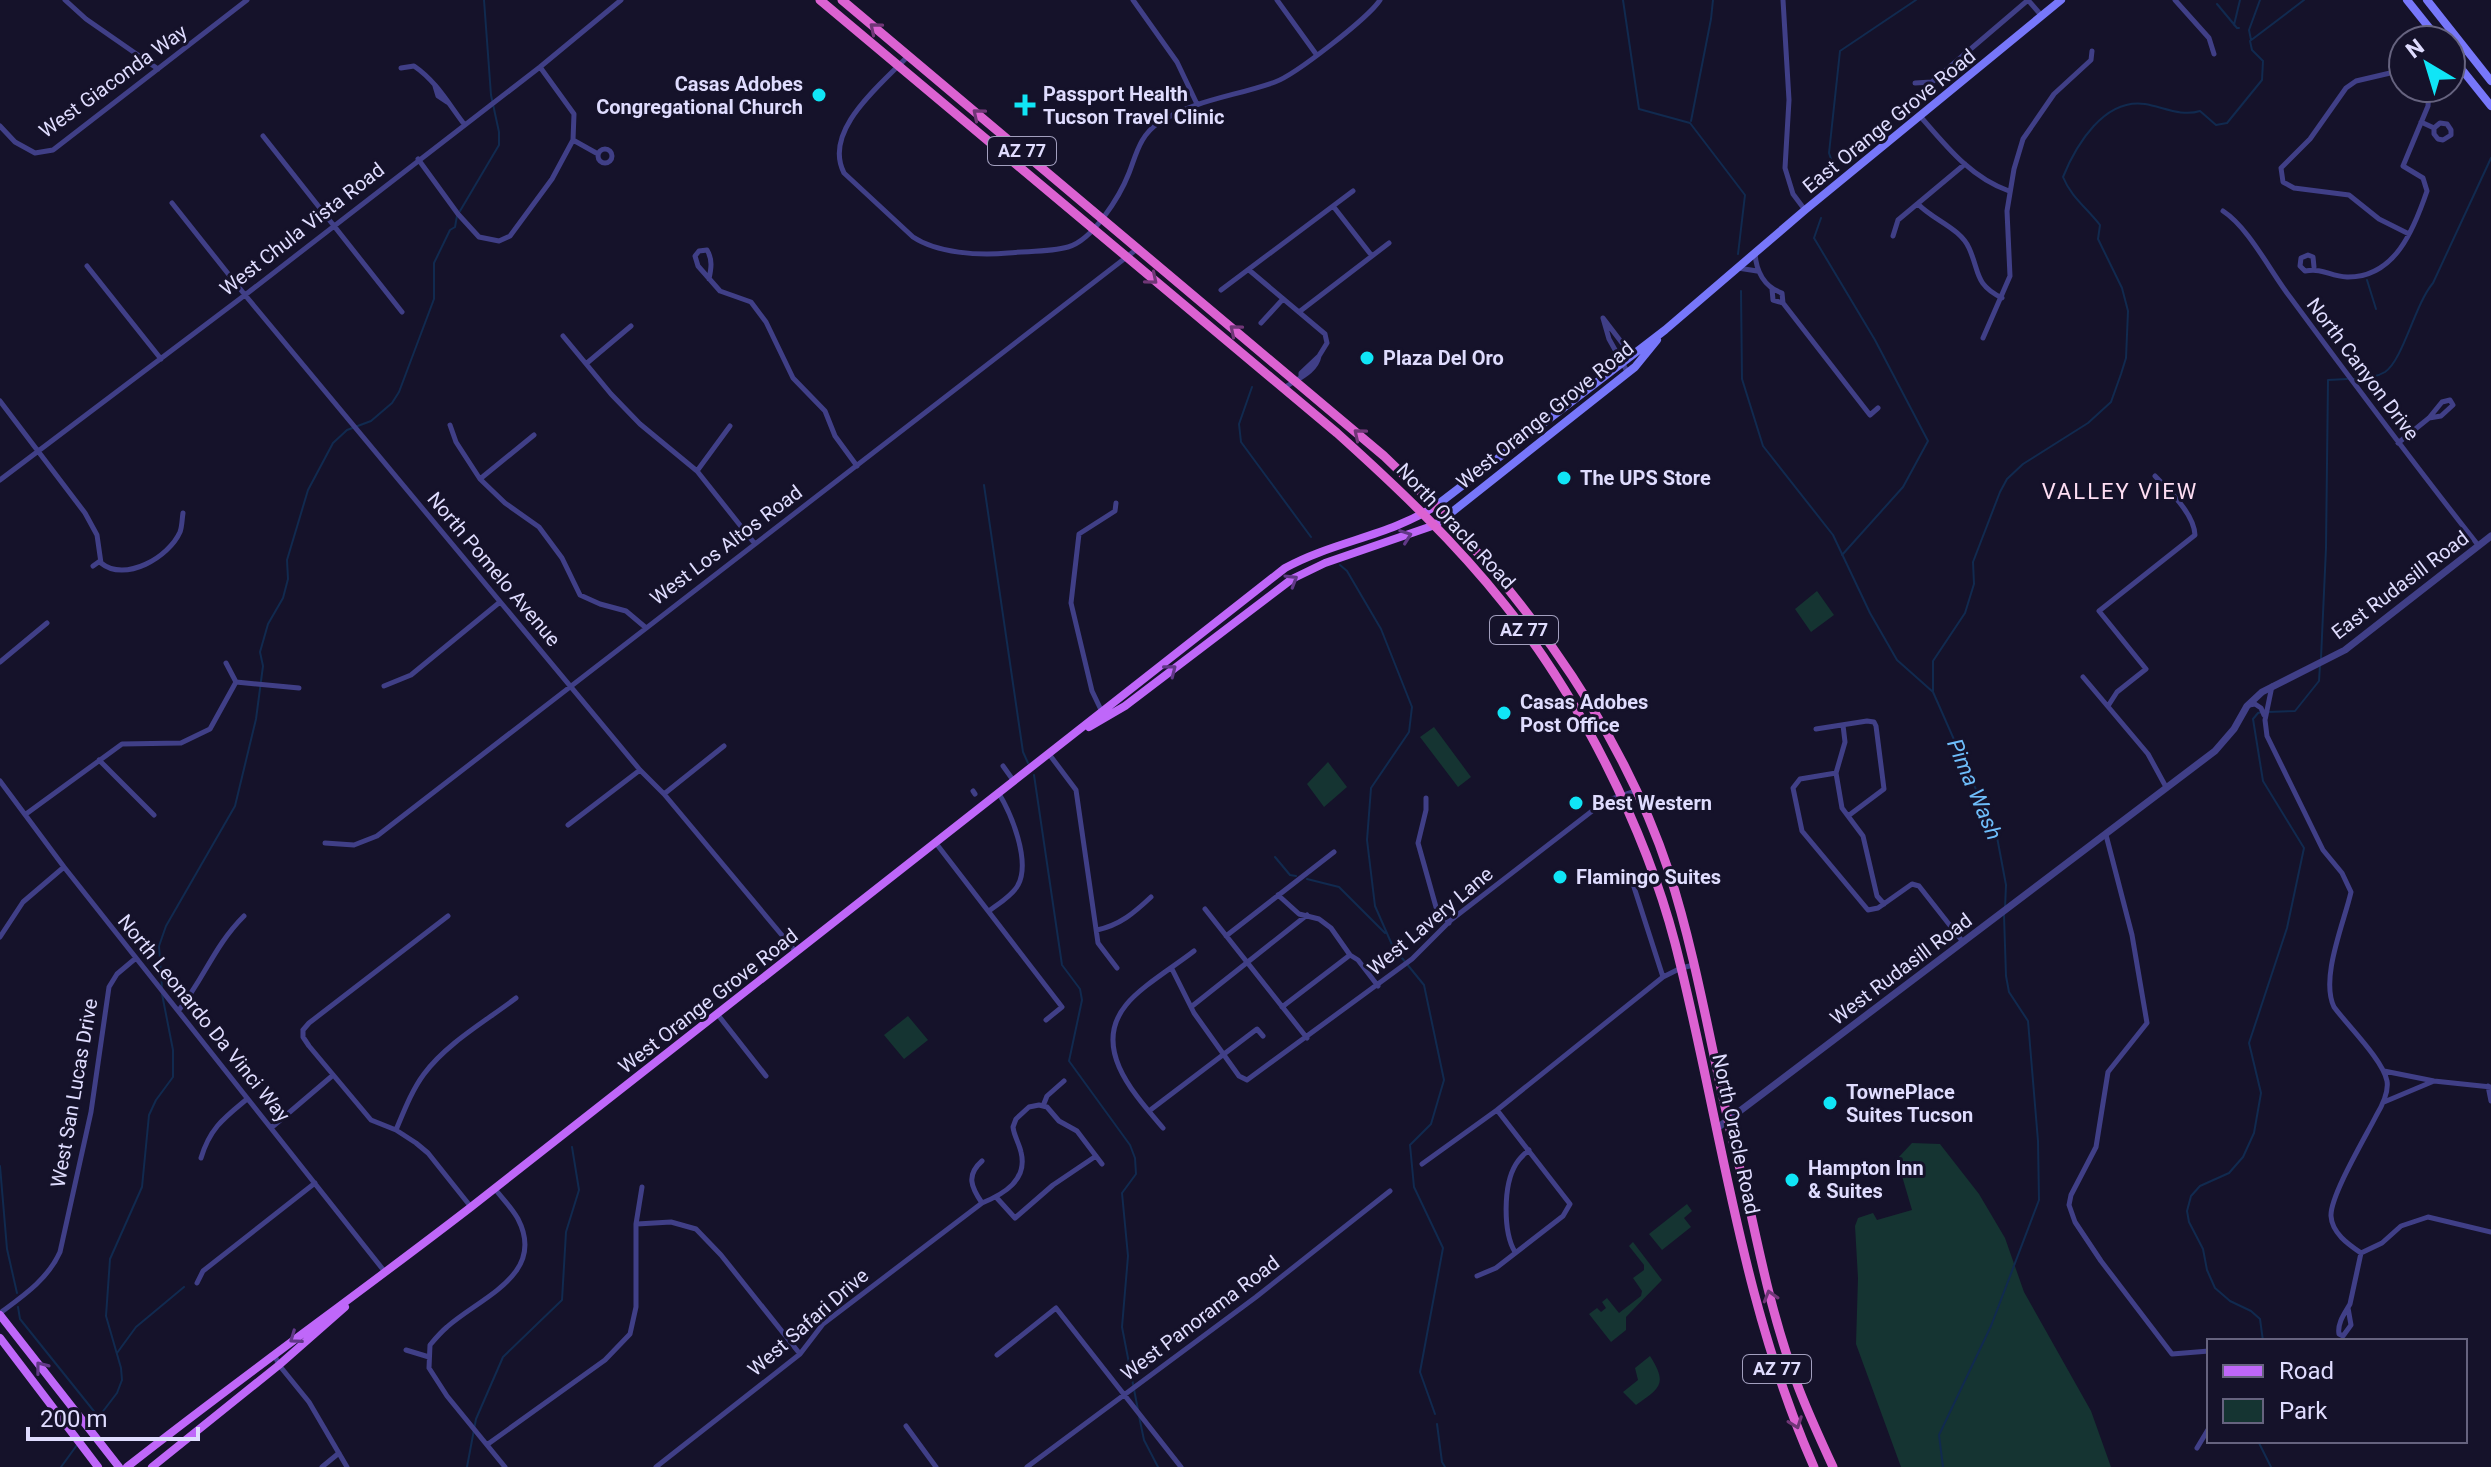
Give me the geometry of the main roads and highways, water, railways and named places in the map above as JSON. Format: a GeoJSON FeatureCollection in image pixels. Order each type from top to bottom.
{"type":"FeatureCollection","features":[{"type":"Feature","properties":{"kind":"highway","name":"North Oracle Road"},"geometry":{"type":"LineString","coordinates":[[820,0],[1337,433],[1424,513],[1501,600],[1533,642],[1574,707],[1620,795],[1651,871],[1681,968],[1764,1333],[1814,1467]]}},
{"type":"Feature","properties":{"kind":"highway","name":"North Oracle Road"},"geometry":{"type":"LineString","coordinates":[[842,0],[1298,378],[1437,505],[1504,582],[1543,634],[1588,703],[1635,791],[1668,870],[1695,964],[1762,1268],[1798,1388],[1833,1467]]}},
{"type":"Feature","properties":{"kind":"highway"},"geometry":{"type":"LineString","coordinates":[[1748,1272],[1762,1268]]}},
{"type":"Feature","properties":{"kind":"main road","name":"East Orange Grove Road"},"geometry":{"type":"LineString","coordinates":[[1737,268],[2061,0]]}},
{"type":"Feature","properties":{"kind":"main road"},"geometry":{"type":"LineString","coordinates":[[2407,0],[2426,24]]}},
{"type":"Feature","properties":{"kind":"main road"},"geometry":{"type":"LineString","coordinates":[[2427,0],[2491,81]]}},
{"type":"Feature","properties":{"kind":"main road"},"geometry":{"type":"LineString","coordinates":[[2467,75],[2491,106]]}},
{"type":"Feature","properties":{"kind":"main road","name":"West Orange Grove Road"},"geometry":{"type":"LineString","coordinates":[[1104,715],[1285,568],[1317,551],[1380,533],[1437,505],[1665,330],[1737,268]]}},
{"type":"Feature","properties":{"kind":"main road","name":"West Orange Grove Road"},"geometry":{"type":"LineString","coordinates":[[127,1467],[273,1353],[363,1290],[495,1189],[1071,736],[1292,579],[1325,563],[1435,525],[1628,373],[1665,330]]}},
{"type":"Feature","properties":{"kind":"main road","name":"West Orange Grove Road"},"geometry":{"type":"LineString","coordinates":[[152,1467],[322,1330],[363,1290]]}},
{"type":"Feature","properties":{"kind":"main road"},"geometry":{"type":"LineString","coordinates":[[0,1314],[119,1467]]}},
{"type":"Feature","properties":{"kind":"main road"},"geometry":{"type":"LineString","coordinates":[[0,1338],[98,1467]]}},
{"type":"Feature","properties":{"kind":"waterway"},"geometry":{"type":"LineString","coordinates":[[460,211],[499,145],[491,95],[484,0]]}},
{"type":"Feature","properties":{"kind":"waterway","name":"Pima Wash"},"geometry":{"type":"LineString","coordinates":[[1623,0],[1639,109],[1690,123],[1745,195],[1738,254]]}},
{"type":"Feature","properties":{"kind":"waterway"},"geometry":{"type":"LineString","coordinates":[[1691,121],[1713,0]]}},
{"type":"Feature","properties":{"kind":"waterway"},"geometry":{"type":"LineString","coordinates":[[1833,165],[1829,153],[1840,51],[1916,0]]}},
{"type":"Feature","properties":{"kind":"waterway"},"geometry":{"type":"LineString","coordinates":[[2234,25],[2240,0]]}},
{"type":"Feature","properties":{"kind":"waterway"},"geometry":{"type":"LineString","coordinates":[[2251,40],[2249,30],[2260,0]]}},
{"type":"Feature","properties":{"kind":"waterway"},"geometry":{"type":"LineString","coordinates":[[1933,691],[1933,661],[1965,613],[1974,584],[1973,562],[2007,479],[2023,464],[2088,423],[2111,402],[2126,358],[2128,311],[2122,288],[2098,239],[2100,225],[2063,177],[2076,151],[2104,116],[2130,104],[2145,104],[2179,112],[2200,111],[2216,125],[2227,123],[2262,80],[2263,61],[2252,50],[2250,41],[2304,0]]}},
{"type":"Feature","properties":{"kind":"waterway"},"geometry":{"type":"LineString","coordinates":[[2217,4],[2239,28]]}},
{"type":"Feature","properties":{"kind":"waterway"},"geometry":{"type":"LineString","coordinates":[[2354,379],[2385,372],[2398,356],[2491,158]]}},
{"type":"Feature","properties":{"kind":"waterway"},"geometry":{"type":"LineString","coordinates":[[162,988],[159,946],[166,926],[235,806],[256,719],[263,666],[260,652],[268,624],[283,598],[288,579],[287,560],[308,490],[333,443],[347,430],[371,421],[392,403],[399,392],[434,299],[434,263],[450,230],[455,227],[457,216]]}},
{"type":"Feature","properties":{"kind":"waterway"},"geometry":{"type":"LineString","coordinates":[[1821,218],[1814,238],[1875,340],[1928,441],[1903,487],[1842,555]]}},
{"type":"Feature","properties":{"kind":"waterway"},"geometry":{"type":"LineString","coordinates":[[2367,280],[2376,309]]}},
{"type":"Feature","properties":{"kind":"waterway","name":"Pima Wash"},"geometry":{"type":"LineString","coordinates":[[1741,291],[1742,379],[1763,446],[1833,535],[1870,613],[1897,660],[1933,692],[1997,837],[2006,885],[2005,908]]}},
{"type":"Feature","properties":{"kind":"waterway"},"geometry":{"type":"LineString","coordinates":[[2321,658],[2328,380],[2347,379]]}},
{"type":"Feature","properties":{"kind":"waterway"},"geometry":{"type":"LineString","coordinates":[[1252,387],[1239,424],[1241,442],[1311,537]]}},
{"type":"Feature","properties":{"kind":"waterway"},"geometry":{"type":"LineString","coordinates":[[984,485],[1023,752],[1028,763]]}},
{"type":"Feature","properties":{"kind":"waterway"},"geometry":{"type":"LineString","coordinates":[[1340,565],[1347,571],[1381,629],[1412,707],[1409,732],[1371,788],[1367,840],[1375,906],[1393,947],[1424,985],[1444,1080],[1431,1124],[1410,1145],[1414,1187],[1443,1248],[1420,1372],[1435,1414]]}},
{"type":"Feature","properties":{"kind":"waterway"},"geometry":{"type":"LineString","coordinates":[[2268,712],[2295,711],[2319,681],[2320,665]]}},
{"type":"Feature","properties":{"kind":"waterway"},"geometry":{"type":"LineString","coordinates":[[2262,712],[2253,719],[2263,781],[2304,848],[2287,928],[2249,1043],[2261,1093],[2254,1133],[2243,1157],[2229,1173],[2200,1186],[2191,1196],[2187,1211],[2215,1288],[2260,1319],[2263,1339]]}},
{"type":"Feature","properties":{"kind":"waterway"},"geometry":{"type":"LineString","coordinates":[[1034,775],[1062,965],[1080,989],[1082,1000],[1069,1061],[1130,1145],[1135,1158],[1136,1174],[1122,1193],[1128,1256],[1122,1327],[1138,1410]]}},
{"type":"Feature","properties":{"kind":"waterway"},"geometry":{"type":"LineString","coordinates":[[1275,857],[1290,875],[1296,876]]}},
{"type":"Feature","properties":{"kind":"waterway"},"geometry":{"type":"LineString","coordinates":[[1307,879],[1339,887],[1385,933]]}},
{"type":"Feature","properties":{"kind":"waterway","name":"Pima Wash"},"geometry":{"type":"LineString","coordinates":[[1943,1467],[1939,1435],[1991,1326],[2039,1200],[2038,1141],[2028,1021],[2009,992],[2004,915]]}},
{"type":"Feature","properties":{"kind":"waterway"},"geometry":{"type":"LineString","coordinates":[[91,1427],[117,1393],[122,1380],[106,1316],[110,1259],[142,1187],[149,1115],[173,1077],[173,1050],[162,994]]}},
{"type":"Feature","properties":{"kind":"waterway"},"geometry":{"type":"LineString","coordinates":[[467,1467],[476,1419],[503,1357],[562,1300],[566,1232],[579,1190],[572,1147]]}},
{"type":"Feature","properties":{"kind":"waterway"},"geometry":{"type":"LineString","coordinates":[[0,1166],[7,1249],[17,1293]]}},
{"type":"Feature","properties":{"kind":"waterway"},"geometry":{"type":"LineString","coordinates":[[117,1353],[136,1327],[184,1287]]}},
{"type":"Feature","properties":{"kind":"waterway"},"geometry":{"type":"LineString","coordinates":[[18,1307],[20,1319],[97,1415]]}},
{"type":"Feature","properties":{"kind":"waterway"},"geometry":{"type":"LineString","coordinates":[[1139,1416],[1144,1440],[1158,1467]]}},
{"type":"Feature","properties":{"kind":"waterway"},"geometry":{"type":"LineString","coordinates":[[1437,1424],[1445,1467]]}},
{"type":"Feature","properties":{"kind":"waterway"},"geometry":{"type":"LineString","coordinates":[[2259,1443],[2271,1467]]}},
{"type":"Feature","properties":{"kind":"waterway"},"geometry":{"type":"LineString","coordinates":[[61,1467],[77,1445]]}},
{"type":"Feature","properties":{"kind":"place","name":"Casas Adobes Congregational Church"},"geometry":{"type":"Point","coordinates":[819,95]}},
{"type":"Feature","properties":{"kind":"place","name":"Passport Health Tucson Travel Clinic"},"geometry":{"type":"Point","coordinates":[1025,105]}},
{"type":"Feature","properties":{"kind":"place","name":"Plaza Del Oro"},"geometry":{"type":"Point","coordinates":[1367,358]}},
{"type":"Feature","properties":{"kind":"place","name":"The UPS Store"},"geometry":{"type":"Point","coordinates":[1564,478]}},
{"type":"Feature","properties":{"kind":"place","name":"Casas Adobes Post Office"},"geometry":{"type":"Point","coordinates":[1504,713]}},
{"type":"Feature","properties":{"kind":"place","name":"Best Western"},"geometry":{"type":"Point","coordinates":[1576,803]}},
{"type":"Feature","properties":{"kind":"place","name":"Flamingo Suites"},"geometry":{"type":"Point","coordinates":[1560,877]}},
{"type":"Feature","properties":{"kind":"place","name":"TownePlace Suites Tucson"},"geometry":{"type":"Point","coordinates":[1830,1103]}},
{"type":"Feature","properties":{"kind":"place","name":"Hampton Inn & Suites"},"geometry":{"type":"Point","coordinates":[1792,1180]}},
{"type":"Feature","properties":{"kind":"district","name":"VALLEY VIEW"},"geometry":{"type":"Point","coordinates":[2120,491]}}]}
